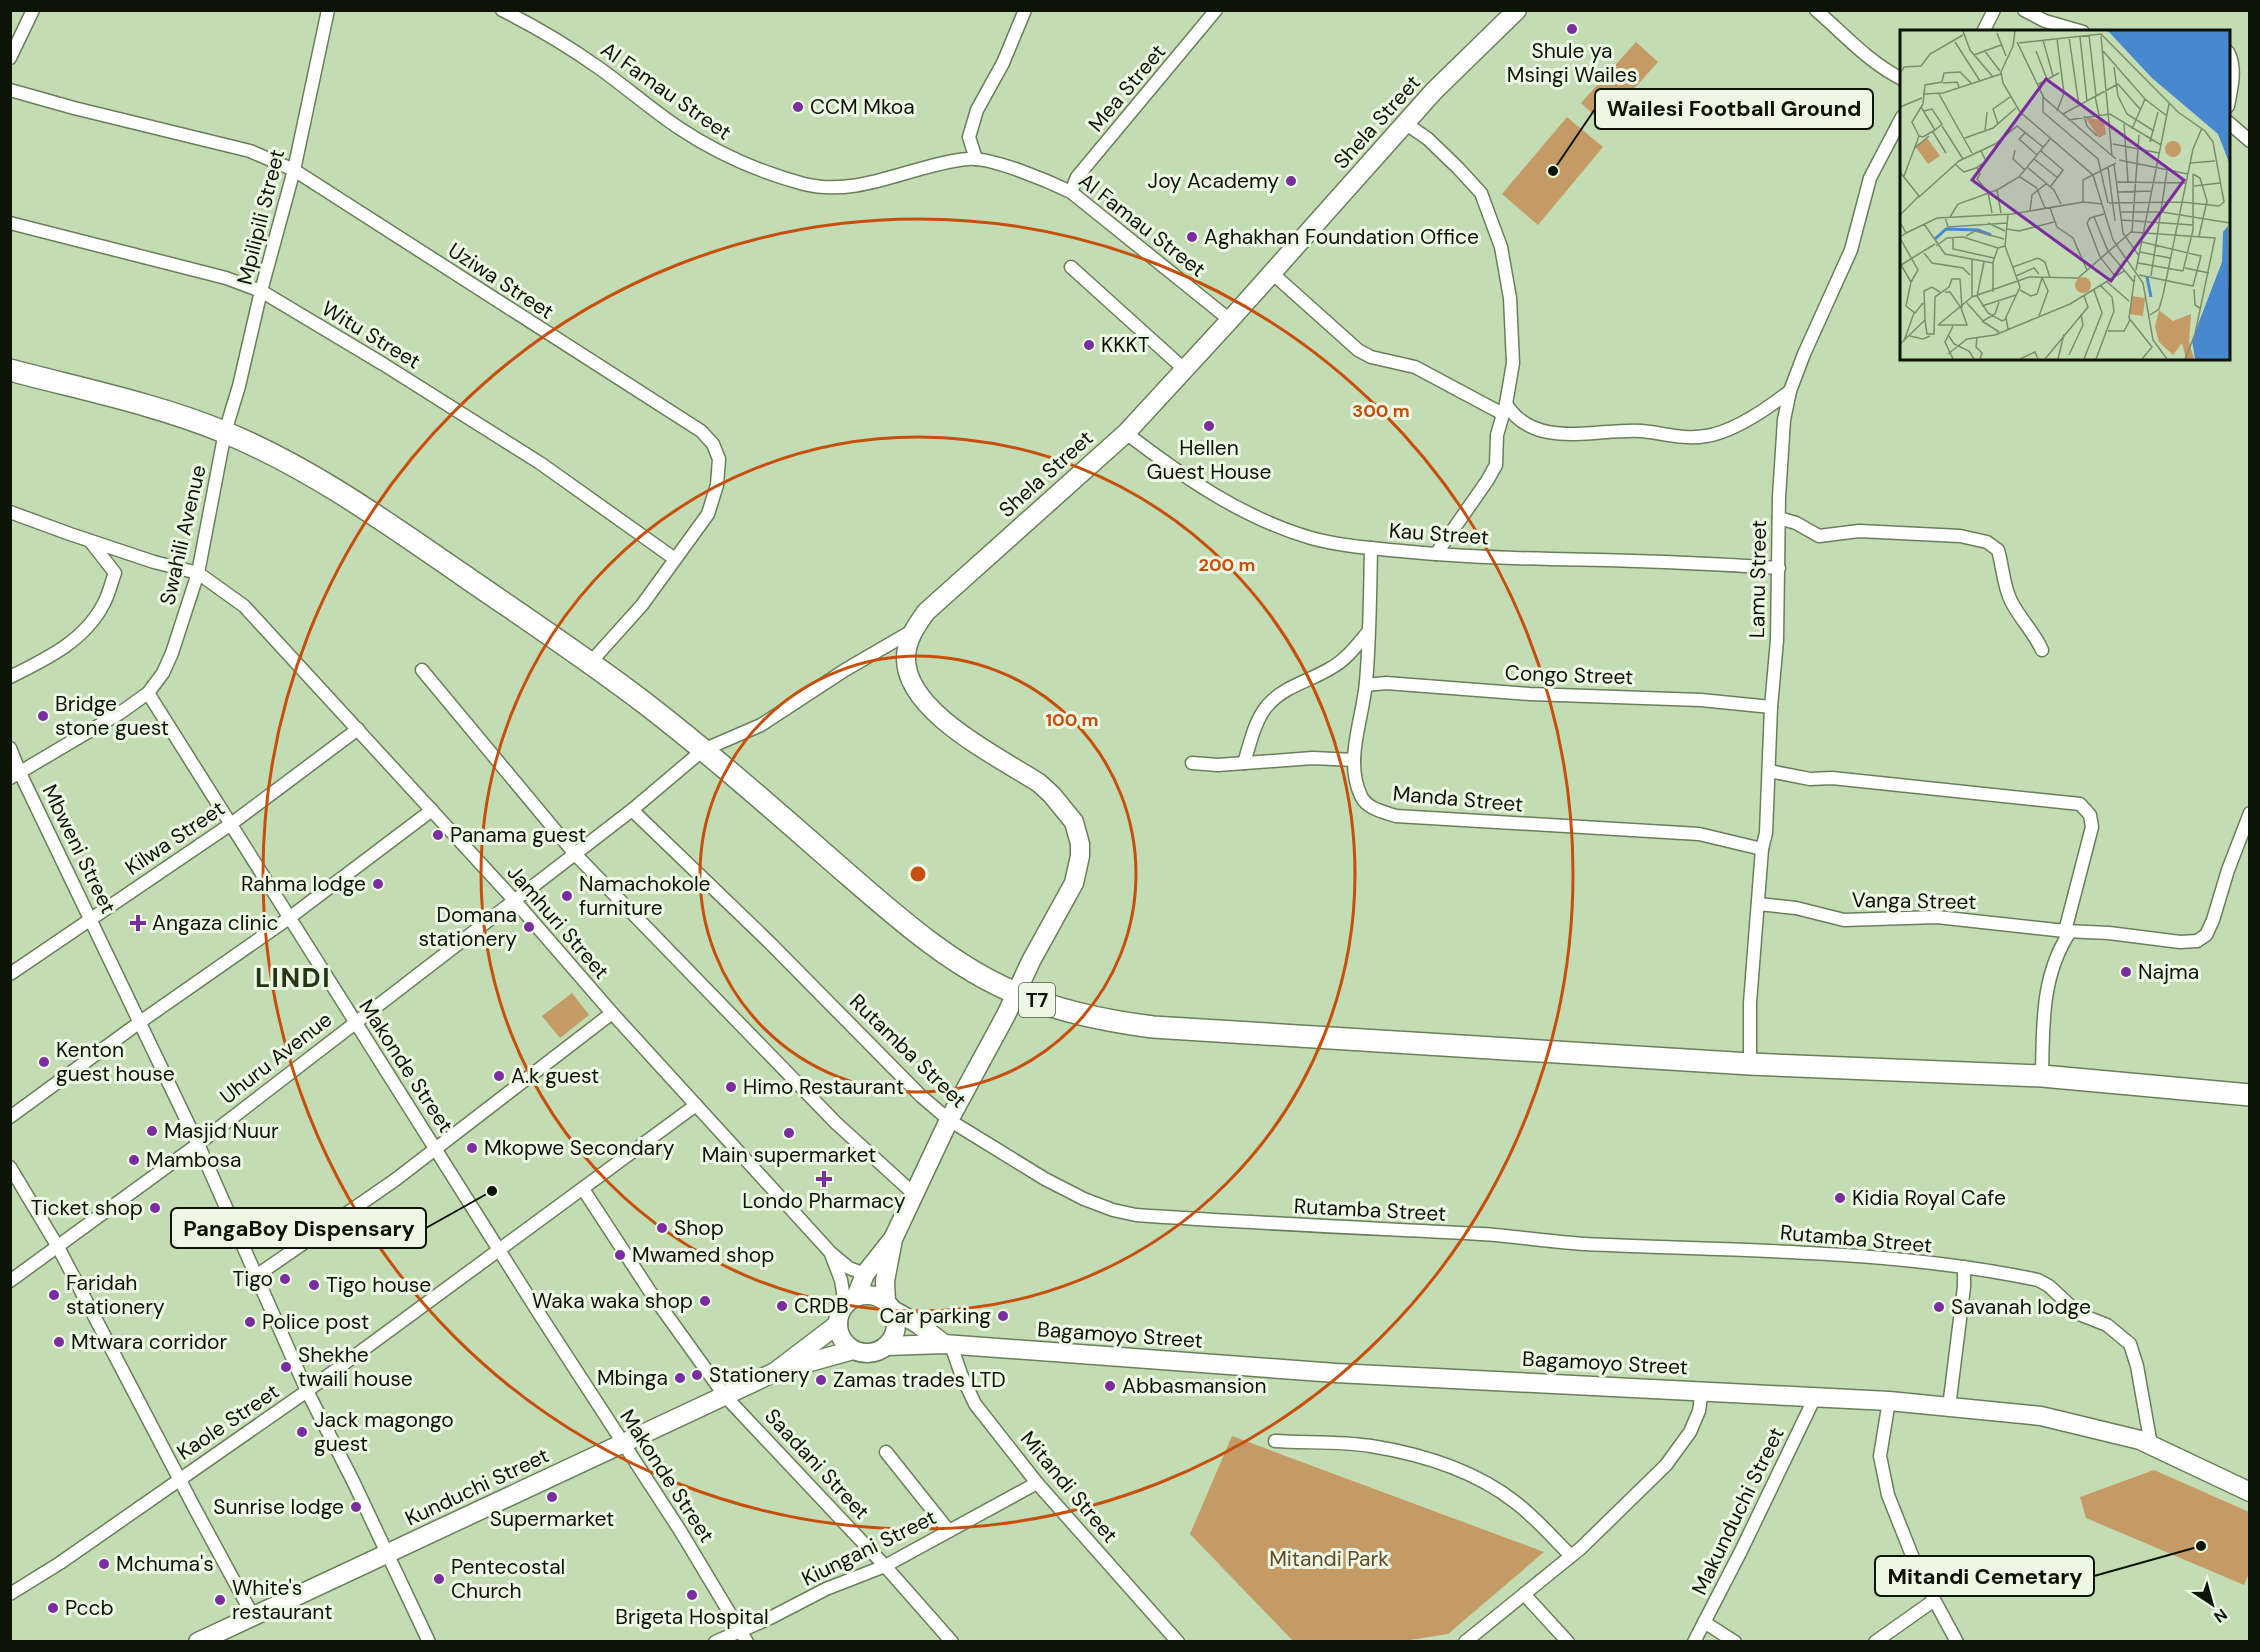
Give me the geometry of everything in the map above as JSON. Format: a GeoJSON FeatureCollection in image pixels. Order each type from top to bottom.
{"type":"FeatureCollection","features":[{"type":"Feature","properties":{"kind":"highway","name":"T7"},"geometry":{"type":"LineString","coordinates":[[10,370],[176,415],[225,432],[290,462],[341,492],[590,663],[703,750],[902,921],[955,960],[1015,993],[1103,1020],[1153,1027],[1750,1064],[2042,1076],[2250,1095]]}},
{"type":"Feature","properties":{"kind":"main road","name":"Shela Street"},"geometry":{"type":"LineString","coordinates":[[893,1239],[949,1120],[1074,883],[1080,856],[1078,834],[1074,822],[1052,795],[1039,783],[941,719],[920,697],[909,678],[906,657],[912,631],[926,612],[1125,433],[1230,320],[1434,91],[1517,10]]}},
{"type":"Feature","properties":{"kind":"main road"},"geometry":{"type":"LineString","coordinates":[[775,1372],[838,1324],[865,1274],[893,1239]]}},
{"type":"Feature","properties":{"kind":"main road"},"geometry":{"type":"LineString","coordinates":[[775,1372],[853,1350],[870,1353],[886,1346],[896,1324],[889,1306],[885,1281],[893,1239]]}},
{"type":"Feature","properties":{"kind":"main road"},"geometry":{"type":"LineString","coordinates":[[850,1301],[875,1297],[947,1344]]}},
{"type":"Feature","properties":{"kind":"main road"},"geometry":{"type":"LineString","coordinates":[[838,1324],[842,1339],[853,1350]]}},
{"type":"Feature","properties":{"kind":"main road","name":"Bagamoyo Street"},"geometry":{"type":"LineString","coordinates":[[886,1346],[947,1344],[1336,1373],[1889,1401],[2041,1416],[2140,1440],[2250,1492]]}},
{"type":"Feature","properties":{"kind":"main road","name":"Kunduchi Street"},"geometry":{"type":"LineString","coordinates":[[198,1641],[775,1372]]}},
{"type":"Feature","properties":{"kind":"street"},"geometry":{"type":"LineString","coordinates":[[10,58],[33,10]]}},
{"type":"Feature","properties":{"kind":"street","name":"Mpilipili Street"},"geometry":{"type":"LineString","coordinates":[[225,432],[239,386],[261,291],[294,170],[328,10]]}},
{"type":"Feature","properties":{"kind":"street","name":"Al Famau Street"},"geometry":{"type":"LineString","coordinates":[[502,10],[544,31],[701,143],[736,161],[775,176],[822,188],[831,188],[869,184],[931,165],[970,158],[1010,168],[1071,192],[1230,320]]}},
{"type":"Feature","properties":{"kind":"street"},"geometry":{"type":"LineString","coordinates":[[976,159],[969,137],[977,110],[1002,63],[1025,10]]}},
{"type":"Feature","properties":{"kind":"street","name":"Mea Street"},"geometry":{"type":"LineString","coordinates":[[1071,192],[1077,177],[1216,10]]}},
{"type":"Feature","properties":{"kind":"street"},"geometry":{"type":"LineString","coordinates":[[1816,10],[1859,50],[1889,73],[1900,78]]}},
{"type":"Feature","properties":{"kind":"street"},"geometry":{"type":"LineString","coordinates":[[1984,30],[1994,10]]}},
{"type":"Feature","properties":{"kind":"street"},"geometry":{"type":"LineString","coordinates":[[2025,10],[2045,21],[2076,30]]}},
{"type":"Feature","properties":{"kind":"street"},"geometry":{"type":"LineString","coordinates":[[2230,54],[2232,68],[2230,93]]}},
{"type":"Feature","properties":{"kind":"street","name":"Uziwa Street"},"geometry":{"type":"LineString","coordinates":[[10,90],[250,151],[294,170],[701,431],[713,444],[719,459],[717,485],[708,514],[642,605],[590,663]]}},
{"type":"Feature","properties":{"kind":"street","name":"Lamu Street"},"geometry":{"type":"LineString","coordinates":[[1750,1064],[1750,1003],[1762,849],[1766,833],[1771,707],[1777,640],[1783,429],[1790,391],[1804,354],[1851,250],[1870,178],[1900,121]]}},
{"type":"Feature","properties":{"kind":"street"},"geometry":{"type":"LineString","coordinates":[[1406,123],[1428,139],[1480,193],[1501,247],[1510,298],[1513,363],[1497,435],[1493,471],[1436,555]]}},
{"type":"Feature","properties":{"kind":"street"},"geometry":{"type":"LineString","coordinates":[[2230,123],[2250,141]]}},
{"type":"Feature","properties":{"kind":"street","name":"Witu Street"},"geometry":{"type":"LineString","coordinates":[[10,223],[226,278],[261,291],[383,364],[540,463],[675,559]]}},
{"type":"Feature","properties":{"kind":"street"},"geometry":{"type":"LineString","coordinates":[[1071,267],[1184,369]]}},
{"type":"Feature","properties":{"kind":"street"},"geometry":{"type":"LineString","coordinates":[[1272,273],[1358,350],[1371,357],[1415,368],[1504,409],[1520,421],[1547,433],[1643,431],[1692,438],[1708,436],[1728,429],[1763,410],[1790,391]]}},
{"type":"Feature","properties":{"kind":"street","name":"Swahili Avenue"},"geometry":{"type":"LineString","coordinates":[[15,776],[120,713],[148,693],[163,674],[198,573],[225,432]]}},
{"type":"Feature","properties":{"kind":"street","name":"Kau Street"},"geometry":{"type":"LineString","coordinates":[[1125,433],[1218,497],[1266,522],[1311,538],[1371,548],[1436,555],[1779,568]]}},
{"type":"Feature","properties":{"kind":"street"},"geometry":{"type":"LineString","coordinates":[[10,512],[89,541],[154,562],[198,573]]}},
{"type":"Feature","properties":{"kind":"street"},"geometry":{"type":"LineString","coordinates":[[1779,518],[1796,523],[1819,536],[1859,531],[1959,536],[1987,542],[1998,550],[2008,593],[2018,614],[2042,650]]}},
{"type":"Feature","properties":{"kind":"street"},"geometry":{"type":"LineString","coordinates":[[10,677],[51,656],[71,642],[92,621],[104,604],[115,573],[89,541]]}},
{"type":"Feature","properties":{"kind":"street","name":"Manda Street"},"geometry":{"type":"LineString","coordinates":[[1371,548],[1366,685],[1356,735],[1354,760],[1361,798],[1372,808],[1396,816],[1699,834],[1762,849]]}},
{"type":"Feature","properties":{"kind":"street","name":"Jamhuri Street"},"geometry":{"type":"LineString","coordinates":[[198,573],[256,617],[831,1253]]}},
{"type":"Feature","properties":{"kind":"street","name":"Uhuru Avenue"},"geometry":{"type":"LineString","coordinates":[[10,1281],[198,1144],[632,810],[703,750],[761,725],[845,670],[912,631]]}},
{"type":"Feature","properties":{"kind":"street"},"geometry":{"type":"LineString","coordinates":[[1244,763],[1256,727],[1266,707],[1287,690],[1332,668],[1368,632]]}},
{"type":"Feature","properties":{"kind":"street"},"geometry":{"type":"LineString","coordinates":[[422,670],[575,854],[836,1123],[914,1194]]}},
{"type":"Feature","properties":{"kind":"street","name":"Congo Street"},"geometry":{"type":"LineString","coordinates":[[1366,685],[1386,683],[1530,694],[1701,700],[1771,707]]}},
{"type":"Feature","properties":{"kind":"street","name":"Makonde Street"},"geometry":{"type":"LineString","coordinates":[[148,693],[622,1444],[681,1532],[743,1636]]}},
{"type":"Feature","properties":{"kind":"street","name":"Kilwa Street"},"geometry":{"type":"LineString","coordinates":[[10,974],[231,824],[358,729]]}},
{"type":"Feature","properties":{"kind":"street","name":"Mbweni Street"},"geometry":{"type":"LineString","coordinates":[[10,748],[15,776],[91,919],[198,1144],[307,1391],[429,1641]]}},
{"type":"Feature","properties":{"kind":"street"},"geometry":{"type":"LineString","coordinates":[[1192,763],[1206,765],[1313,758],[1354,760]]}},
{"type":"Feature","properties":{"kind":"street"},"geometry":{"type":"LineString","coordinates":[[1769,771],[1810,779],[1832,778],[2080,804],[2090,815],[2092,827],[2068,932],[2054,961],[2048,982],[2044,1006],[2042,1076]]}},
{"type":"Feature","properties":{"kind":"street"},"geometry":{"type":"LineString","coordinates":[[10,1116],[289,918],[432,810]]}},
{"type":"Feature","properties":{"kind":"street","name":"Rutamba Street"},"geometry":{"type":"LineString","coordinates":[[632,810],[769,942],[921,1096],[949,1120],[1045,1179],[1084,1199],[1113,1210],[1136,1215],[1331,1228],[1484,1234],[1583,1244],[1714,1248],[1858,1257],[1964,1267],[2038,1280],[2049,1286],[2079,1314],[2107,1325],[2130,1344],[2137,1366],[2151,1445]]}},
{"type":"Feature","properties":{"kind":"street","name":"Vanga Street"},"geometry":{"type":"LineString","coordinates":[[1758,904],[1796,908],[1844,920],[1937,917],[2068,932],[2109,933],[2180,942],[2197,941],[2206,935],[2213,920],[2228,870],[2250,813]]}},
{"type":"Feature","properties":{"kind":"street"},"geometry":{"type":"LineString","coordinates":[[256,1276],[346,1215],[436,1149],[612,1013]]}},
{"type":"Feature","properties":{"kind":"street","name":"Kaole Street"},"geometry":{"type":"LineString","coordinates":[[10,1594],[60,1563],[307,1391],[696,1105]]}},
{"type":"Feature","properties":{"kind":"street"},"geometry":{"type":"LineString","coordinates":[[10,1167],[58,1247],[253,1616]]}},
{"type":"Feature","properties":{"kind":"street","name":"Saadani Street"},"geometry":{"type":"LineString","coordinates":[[583,1189],[651,1293],[725,1395],[952,1641]]}},
{"type":"Feature","properties":{"kind":"street"},"geometry":{"type":"LineString","coordinates":[[831,1253],[849,1268],[865,1274]]}},
{"type":"Feature","properties":{"kind":"street"},"geometry":{"type":"LineString","coordinates":[[831,1253],[850,1301]]}},
{"type":"Feature","properties":{"kind":"street"},"geometry":{"type":"LineString","coordinates":[[1949,1407],[1964,1287],[1964,1267]]}},
{"type":"Feature","properties":{"kind":"street","name":"Mitandi Street"},"geometry":{"type":"LineString","coordinates":[[947,1344],[975,1404],[1037,1483],[1178,1641]]}},
{"type":"Feature","properties":{"kind":"street"},"geometry":{"type":"LineString","coordinates":[[1465,1641],[1571,1556],[1666,1465],[1690,1432],[1699,1411],[1702,1390]]}},
{"type":"Feature","properties":{"kind":"street","name":"Makunduchi Street"},"geometry":{"type":"LineString","coordinates":[[1694,1641],[1815,1397]]}},
{"type":"Feature","properties":{"kind":"street"},"geometry":{"type":"LineString","coordinates":[[1889,1401],[1880,1456],[1888,1495],[1917,1568],[1933,1601],[1957,1641]]}},
{"type":"Feature","properties":{"kind":"street"},"geometry":{"type":"LineString","coordinates":[[1275,1441],[1370,1446],[1413,1455],[1458,1469],[1490,1485],[1516,1502],[1571,1556]]}},
{"type":"Feature","properties":{"kind":"street"},"geometry":{"type":"LineString","coordinates":[[886,1452],[949,1531]]}},
{"type":"Feature","properties":{"kind":"street","name":"Kiungani Street"},"geometry":{"type":"LineString","coordinates":[[715,1641],[743,1636],[770,1618],[826,1589],[885,1566],[1037,1483]]}},
{"type":"Feature","properties":{"kind":"street"},"geometry":{"type":"LineString","coordinates":[[1524,1594],[1568,1641]]}},
{"type":"Feature","properties":{"kind":"street"},"geometry":{"type":"LineString","coordinates":[[1875,1641],[1933,1601]]}},
{"type":"Feature","properties":{"kind":"street"},"geometry":{"type":"LineString","coordinates":[[1704,1622],[1735,1641]]}},
{"type":"Feature","properties":{"kind":"green space"},"geometry":{"type":"Polygon","coordinates":[[[1636,42],[1658,62],[1603,123],[1581,103],[1636,42]]]}},
{"type":"Feature","properties":{"kind":"green space"},"geometry":{"type":"Polygon","coordinates":[[[1567,117],[1603,147],[1538,225],[1502,194],[1567,117]]]}},
{"type":"Feature","properties":{"kind":"green space"},"geometry":{"type":"Polygon","coordinates":[[[572,993],[589,1015],[560,1038],[542,1016],[572,993]]]}},
{"type":"Feature","properties":{"kind":"green space","name":"Mitandi Park"},"geometry":{"type":"Polygon","coordinates":[[[1232,1436],[1544,1552],[1448,1634],[1404,1641],[1293,1641],[1190,1534],[1232,1436]]]}},
{"type":"Feature","properties":{"kind":"green space"},"geometry":{"type":"Polygon","coordinates":[[[2154,1470],[2249,1512],[2249,1573],[2244,1585],[2086,1518],[2080,1497],[2154,1470]]]}},
{"type":"Feature","properties":{"kind":"place","name":"Shule ya Msingi Wailes"},"geometry":{"type":"Point","coordinates":[1572,29]}},
{"type":"Feature","properties":{"kind":"place","name":"CCM Mkoa"},"geometry":{"type":"Point","coordinates":[798,107]}},
{"type":"Feature","properties":{"kind":"place","name":"Wailesi Football Ground"},"geometry":{"type":"Point","coordinates":[1553,171]}},
{"type":"Feature","properties":{"kind":"place","name":"Joy Academy"},"geometry":{"type":"Point","coordinates":[1291,181]}},
{"type":"Feature","properties":{"kind":"place","name":"Aghakhan Foundation Office"},"geometry":{"type":"Point","coordinates":[1192,237]}},
{"type":"Feature","properties":{"kind":"place","name":"KKKT"},"geometry":{"type":"Point","coordinates":[1089,345]}},
{"type":"Feature","properties":{"kind":"place","name":"Hellen Guest House"},"geometry":{"type":"Point","coordinates":[1209,426]}},
{"type":"Feature","properties":{"kind":"place","name":"Bridge stone guest"},"geometry":{"type":"Point","coordinates":[43,716]}},
{"type":"Feature","properties":{"kind":"place","name":"Panama guest"},"geometry":{"type":"Point","coordinates":[438,835]}},
{"type":"Feature","properties":{"kind":"place","name":"Rahma lodge"},"geometry":{"type":"Point","coordinates":[378,884]}},
{"type":"Feature","properties":{"kind":"place","name":"Namachokole furniture"},"geometry":{"type":"Point","coordinates":[567,896]}},
{"type":"Feature","properties":{"kind":"place","name":"Angaza clinic"},"geometry":{"type":"Point","coordinates":[138,923]}},
{"type":"Feature","properties":{"kind":"place","name":"Domana stationery"},"geometry":{"type":"Point","coordinates":[529,927]}},
{"type":"Feature","properties":{"kind":"place","name":"Najma"},"geometry":{"type":"Point","coordinates":[2126,972]}},
{"type":"Feature","properties":{"kind":"place","name":"Kenton guest house"},"geometry":{"type":"Point","coordinates":[44,1062]}},
{"type":"Feature","properties":{"kind":"place","name":"A.k guest"},"geometry":{"type":"Point","coordinates":[499,1076]}},
{"type":"Feature","properties":{"kind":"place","name":"Himo Restaurant"},"geometry":{"type":"Point","coordinates":[731,1087]}},
{"type":"Feature","properties":{"kind":"place","name":"Masjid Nuur"},"geometry":{"type":"Point","coordinates":[152,1131]}},
{"type":"Feature","properties":{"kind":"place","name":"Main supermarket"},"geometry":{"type":"Point","coordinates":[789,1133]}},
{"type":"Feature","properties":{"kind":"place","name":"Mkopwe Secondary"},"geometry":{"type":"Point","coordinates":[472,1148]}},
{"type":"Feature","properties":{"kind":"place","name":"Mambosa"},"geometry":{"type":"Point","coordinates":[134,1160]}},
{"type":"Feature","properties":{"kind":"place","name":"Londo Pharmacy"},"geometry":{"type":"Point","coordinates":[824,1179]}},
{"type":"Feature","properties":{"kind":"place","name":"PangaBoy Dispensary"},"geometry":{"type":"Point","coordinates":[492,1191]}},
{"type":"Feature","properties":{"kind":"place","name":"Kidia Royal Cafe"},"geometry":{"type":"Point","coordinates":[1840,1198]}},
{"type":"Feature","properties":{"kind":"place","name":"Ticket shop"},"geometry":{"type":"Point","coordinates":[155,1208]}},
{"type":"Feature","properties":{"kind":"place","name":"Shop"},"geometry":{"type":"Point","coordinates":[662,1228]}},
{"type":"Feature","properties":{"kind":"place","name":"Mwamed shop"},"geometry":{"type":"Point","coordinates":[620,1255]}},
{"type":"Feature","properties":{"kind":"place","name":"Tigo"},"geometry":{"type":"Point","coordinates":[285,1279]}},
{"type":"Feature","properties":{"kind":"place","name":"Tigo house"},"geometry":{"type":"Point","coordinates":[314,1285]}},
{"type":"Feature","properties":{"kind":"place","name":"Faridah stationery"},"geometry":{"type":"Point","coordinates":[54,1295]}},
{"type":"Feature","properties":{"kind":"place","name":"Waka waka shop"},"geometry":{"type":"Point","coordinates":[705,1301]}},
{"type":"Feature","properties":{"kind":"place","name":"CRDB"},"geometry":{"type":"Point","coordinates":[782,1306]}},
{"type":"Feature","properties":{"kind":"place","name":"Savanah lodge"},"geometry":{"type":"Point","coordinates":[1939,1307]}},
{"type":"Feature","properties":{"kind":"place","name":"Car parking"},"geometry":{"type":"Point","coordinates":[1003,1316]}},
{"type":"Feature","properties":{"kind":"place","name":"Police post"},"geometry":{"type":"Point","coordinates":[250,1322]}},
{"type":"Feature","properties":{"kind":"place","name":"Mtwara corridor"},"geometry":{"type":"Point","coordinates":[59,1342]}},
{"type":"Feature","properties":{"kind":"place","name":"Shekhe twaili house"},"geometry":{"type":"Point","coordinates":[286,1367]}},
{"type":"Feature","properties":{"kind":"place","name":"Stationery"},"geometry":{"type":"Point","coordinates":[697,1375]}},
{"type":"Feature","properties":{"kind":"place","name":"Mbinga"},"geometry":{"type":"Point","coordinates":[680,1378]}},
{"type":"Feature","properties":{"kind":"place","name":"Zamas trades LTD"},"geometry":{"type":"Point","coordinates":[821,1380]}},
{"type":"Feature","properties":{"kind":"place","name":"Abbasmansion"},"geometry":{"type":"Point","coordinates":[1110,1386]}},
{"type":"Feature","properties":{"kind":"place","name":"Jack magongo guest"},"geometry":{"type":"Point","coordinates":[302,1432]}},
{"type":"Feature","properties":{"kind":"place","name":"Supermarket"},"geometry":{"type":"Point","coordinates":[552,1497]}},
{"type":"Feature","properties":{"kind":"place","name":"Sunrise lodge"},"geometry":{"type":"Point","coordinates":[356,1507]}},
{"type":"Feature","properties":{"kind":"place","name":"Mitandi Cemetary"},"geometry":{"type":"Point","coordinates":[2201,1546]}},
{"type":"Feature","properties":{"kind":"place","name":"Mchuma's"},"geometry":{"type":"Point","coordinates":[104,1564]}},
{"type":"Feature","properties":{"kind":"place","name":"Pentecostal Church"},"geometry":{"type":"Point","coordinates":[439,1579]}},
{"type":"Feature","properties":{"kind":"place","name":"Brigeta Hospital"},"geometry":{"type":"Point","coordinates":[692,1595]}},
{"type":"Feature","properties":{"kind":"place","name":"White's restaurant"},"geometry":{"type":"Point","coordinates":[220,1600]}},
{"type":"Feature","properties":{"kind":"place","name":"Pccb"},"geometry":{"type":"Point","coordinates":[53,1608]}},
{"type":"Feature","properties":{"kind":"district","name":"LINDI"},"geometry":{"type":"Point","coordinates":[293,977]}}]}
